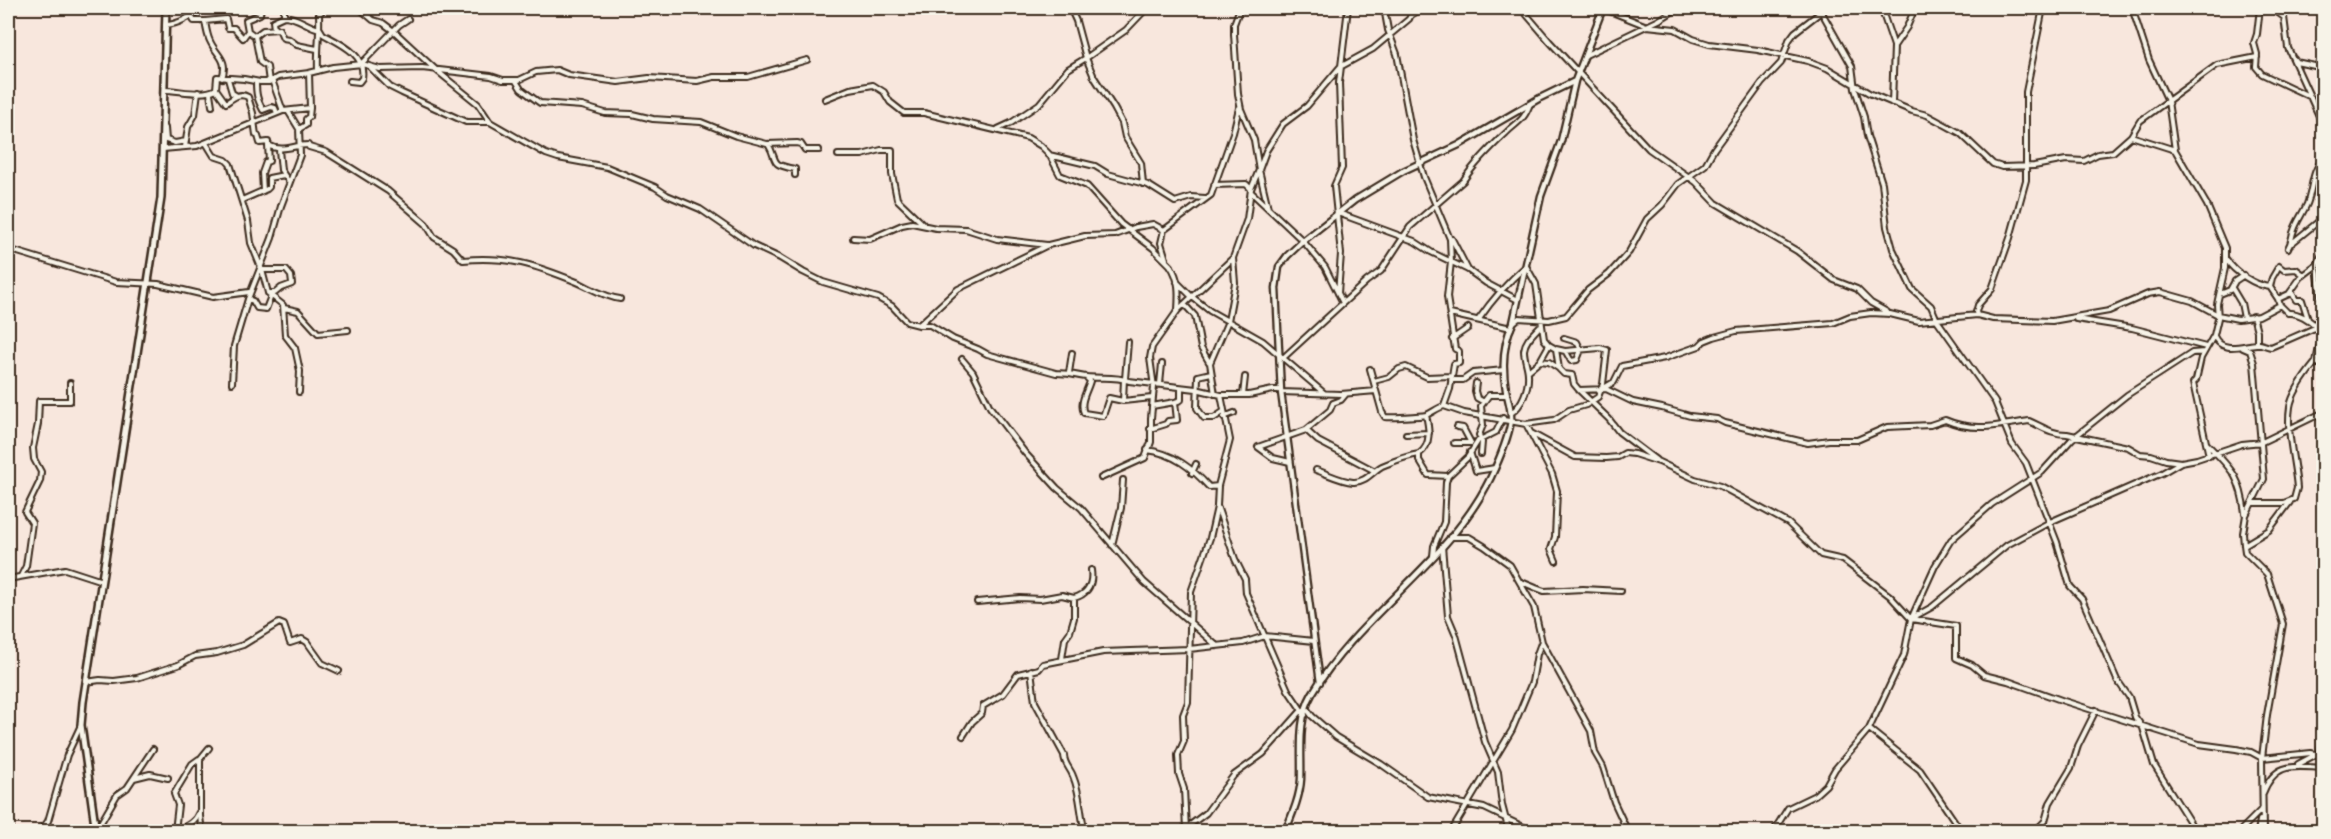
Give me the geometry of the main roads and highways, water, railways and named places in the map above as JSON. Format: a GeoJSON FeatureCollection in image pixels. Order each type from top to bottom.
{"type":"FeatureCollection","features":[{"type":"Feature","properties":{"kind":"main road"},"geometry":{"type":"LineString","coordinates":[[96,831],[81,725],[161,198],[166,8]]}}]}
